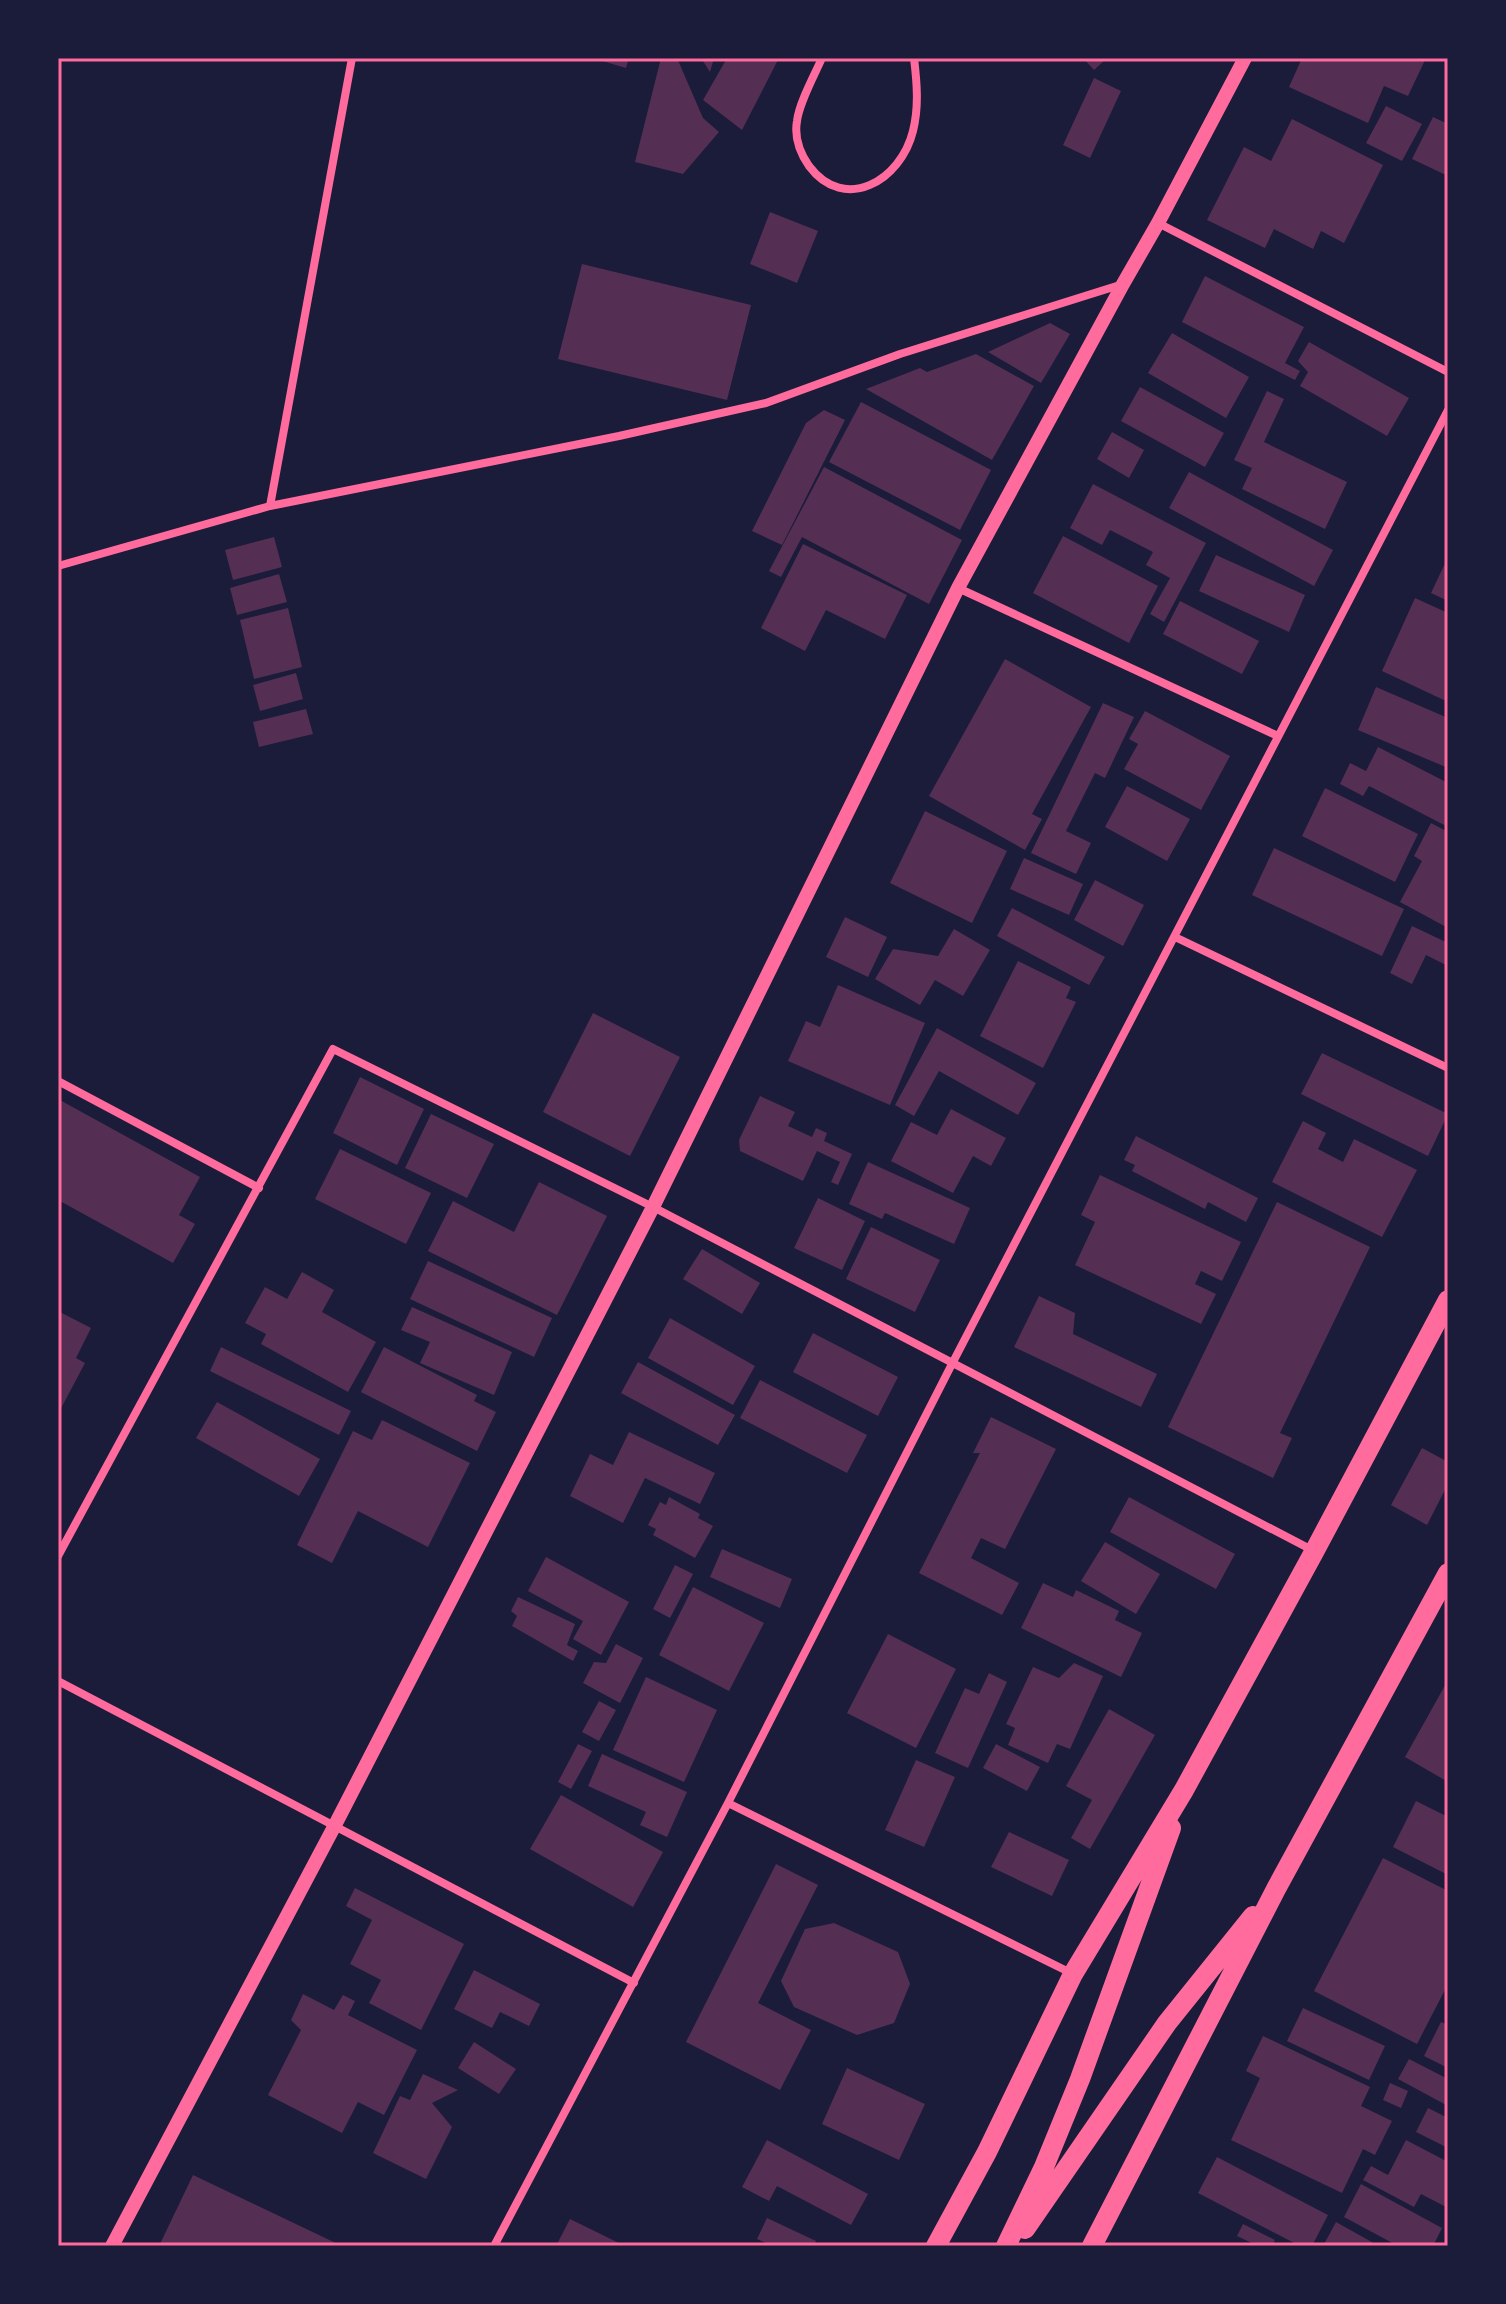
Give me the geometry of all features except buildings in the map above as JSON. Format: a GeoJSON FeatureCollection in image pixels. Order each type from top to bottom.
{"type":"FeatureCollection","features":[{"type":"Feature","properties":{"kind":"main road"},"geometry":{"type":"LineString","coordinates":[[936,2246],[987,2152],[1073,1974],[1184,1790],[1448,1300]]}},
{"type":"Feature","properties":{"kind":"main road"},"geometry":{"type":"LineString","coordinates":[[1092,2246],[1276,1889],[1448,1573]]}},
{"type":"Feature","properties":{"kind":"main road"},"geometry":{"type":"LineString","coordinates":[[1006,2246],[1044,2167],[1080,2079],[1184,1790]]}},
{"type":"Feature","properties":{"kind":"main road"},"geometry":{"type":"LineString","coordinates":[[1014,2246],[1167,2023],[1276,1889]]}},
{"type":"Feature","properties":{"kind":"street"},"geometry":{"type":"LineString","coordinates":[[270,506],[352,58]]}},
{"type":"Feature","properties":{"kind":"street"},"geometry":{"type":"LineString","coordinates":[[822,58],[796,121],[799,152],[819,179],[853,191],[877,183],[896,166],[912,134],[918,103],[914,58]]}},
{"type":"Feature","properties":{"kind":"street"},"geometry":{"type":"LineString","coordinates":[[112,2246],[334,1827],[653,1207],[958,588],[1245,58]]}},
{"type":"Feature","properties":{"kind":"street"},"geometry":{"type":"LineString","coordinates":[[1158,223],[1448,372]]}},
{"type":"Feature","properties":{"kind":"street"},"geometry":{"type":"LineString","coordinates":[[58,566],[270,506],[619,436],[766,403],[900,354],[1123,284]]}},
{"type":"Feature","properties":{"kind":"street"},"geometry":{"type":"LineString","coordinates":[[494,2246],[728,1803],[953,1362],[1448,410]]}},
{"type":"Feature","properties":{"kind":"street"},"geometry":{"type":"LineString","coordinates":[[958,588],[1278,736]]}},
{"type":"Feature","properties":{"kind":"street"},"geometry":{"type":"LineString","coordinates":[[1175,937],[1448,1068]]}},
{"type":"Feature","properties":{"kind":"street"},"geometry":{"type":"LineString","coordinates":[[58,1556],[333,1049],[653,1207],[1314,1552]]}},
{"type":"Feature","properties":{"kind":"street"},"geometry":{"type":"LineString","coordinates":[[58,1081],[259,1188]]}},
{"type":"Feature","properties":{"kind":"street"},"geometry":{"type":"LineString","coordinates":[[58,1681],[634,1983]]}},
{"type":"Feature","properties":{"kind":"street"},"geometry":{"type":"LineString","coordinates":[[728,1803],[1073,1974]]}}]}
